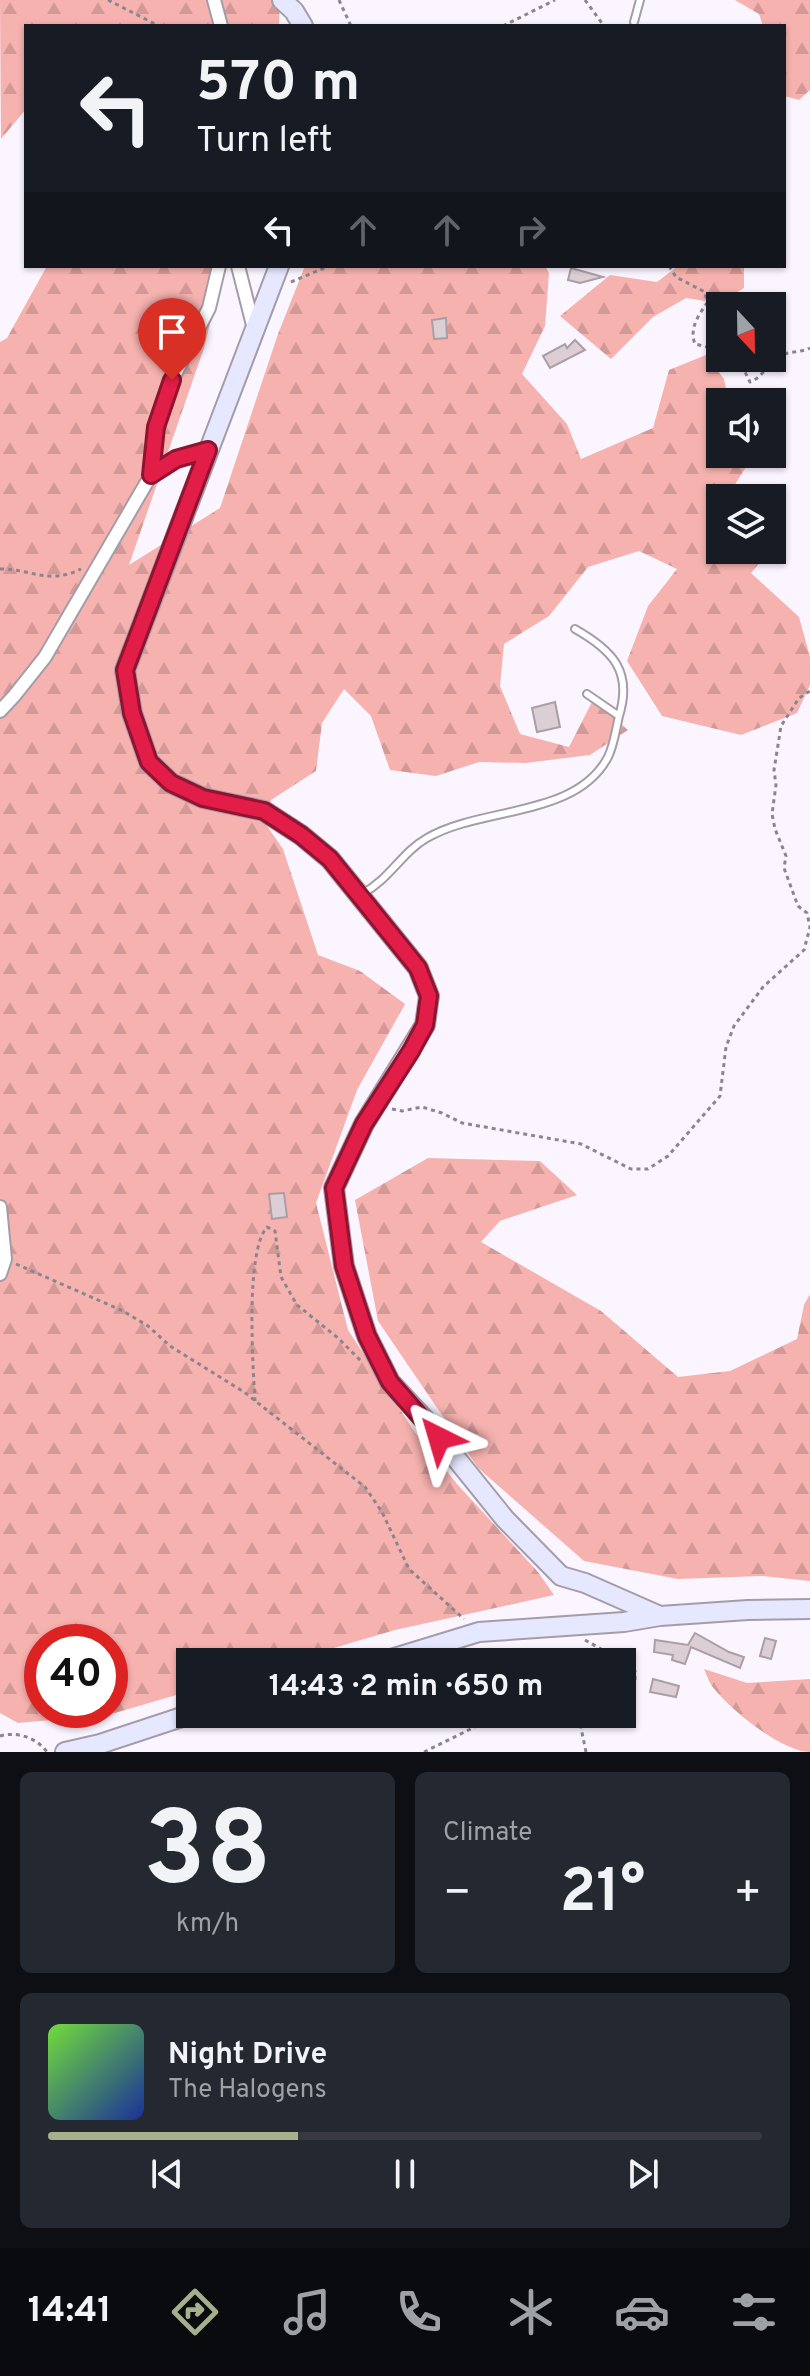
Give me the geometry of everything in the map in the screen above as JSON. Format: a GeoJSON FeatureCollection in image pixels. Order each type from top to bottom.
{"type":"FeatureCollection","features":[{"type":"Feature","properties":{"kind":"street"},"geometry":{"type":"LineString","coordinates":[[214,0],[220,24]]}},
{"type":"Feature","properties":{"kind":"street"},"geometry":{"type":"LineString","coordinates":[[282,0],[302,24]]}},
{"type":"Feature","properties":{"kind":"street"},"geometry":{"type":"LineString","coordinates":[[0,711],[45,657],[151,475],[156,427],[172,380],[209,308],[219,268]]}},
{"type":"Feature","properties":{"kind":"street"},"geometry":{"type":"LineString","coordinates":[[238,268],[254,331]]}},
{"type":"Feature","properties":{"kind":"street"},"geometry":{"type":"LineString","coordinates":[[278,268],[125,670],[132,713],[149,762],[171,783],[203,798],[264,811],[301,835],[330,859],[418,968],[429,996],[425,1025],[364,1124],[334,1188],[344,1266],[367,1336],[390,1382],[426,1421],[505,1519],[561,1576],[585,1583],[660,1616]]}},
{"type":"Feature","properties":{"kind":"street"},"geometry":{"type":"LineString","coordinates":[[151,475],[176,459],[208,450]]}},
{"type":"Feature","properties":{"kind":"street"},"geometry":{"type":"LineString","coordinates":[[0,1207],[5,1259],[0,1274]]}},
{"type":"Feature","properties":{"kind":"street"},"geometry":{"type":"LineString","coordinates":[[427,1648],[479,1632],[805,1605]]}},
{"type":"Feature","properties":{"kind":"street"},"geometry":{"type":"LineString","coordinates":[[65,1752],[176,1719]]}},
{"type":"Feature","properties":{"kind":"lane"},"geometry":{"type":"LineString","coordinates":[[634,22],[640,0]]}},
{"type":"Feature","properties":{"kind":"lane"},"geometry":{"type":"LineString","coordinates":[[359,895],[380,884],[417,845],[429,837],[477,819],[534,808],[564,797],[588,782],[608,757],[626,694],[617,661],[597,642],[575,629]]}},
{"type":"Feature","properties":{"kind":"lane"},"geometry":{"type":"LineString","coordinates":[[587,694],[619,716]]}},
{"type":"Feature","properties":{"kind":"path"},"geometry":{"type":"LineString","coordinates":[[108,0],[155,24]]}},
{"type":"Feature","properties":{"kind":"path"},"geometry":{"type":"LineString","coordinates":[[339,0],[350,24]]}},
{"type":"Feature","properties":{"kind":"path"},"geometry":{"type":"LineString","coordinates":[[507,24],[555,0]]}},
{"type":"Feature","properties":{"kind":"path"},"geometry":{"type":"LineString","coordinates":[[585,0],[603,24]]}},
{"type":"Feature","properties":{"kind":"path"},"geometry":{"type":"LineString","coordinates":[[272,285],[284,285],[324,268]]}},
{"type":"Feature","properties":{"kind":"path"},"geometry":{"type":"LineString","coordinates":[[670,268],[676,277],[705,292],[706,298]]}},
{"type":"Feature","properties":{"kind":"path"},"geometry":{"type":"LineString","coordinates":[[706,304],[695,320],[692,337],[695,344],[706,347]]}},
{"type":"Feature","properties":{"kind":"path"},"geometry":{"type":"LineString","coordinates":[[786,353],[810,348]]}},
{"type":"Feature","properties":{"kind":"path"},"geometry":{"type":"LineString","coordinates":[[745,372],[750,382],[765,372]]}},
{"type":"Feature","properties":{"kind":"path"},"geometry":{"type":"LineString","coordinates":[[0,569],[43,577],[65,576],[102,559]]}},
{"type":"Feature","properties":{"kind":"path"},"geometry":{"type":"LineString","coordinates":[[377,1103],[402,1111],[422,1107],[462,1123],[581,1144],[631,1169],[648,1169],[668,1156],[720,1096],[726,1047],[734,1026],[763,987],[804,950],[810,927],[807,913],[798,906],[784,868],[786,856],[772,814],[776,785],[774,770],[781,726],[799,698],[810,691]]}},
{"type":"Feature","properties":{"kind":"path"},"geometry":{"type":"LineString","coordinates":[[255,1401],[253,1328],[257,1247],[260,1235],[267,1227],[275,1231],[281,1277],[297,1305],[338,1338],[359,1362],[382,1367]]}},
{"type":"Feature","properties":{"kind":"path"},"geometry":{"type":"LineString","coordinates":[[5,1259],[123,1311],[148,1326],[170,1346],[255,1401],[365,1487],[382,1512],[409,1569],[479,1632]]}},
{"type":"Feature","properties":{"kind":"path"},"geometry":{"type":"LineString","coordinates":[[573,1625],[586,1640],[600,1648]]}},
{"type":"Feature","properties":{"kind":"path"},"geometry":{"type":"LineString","coordinates":[[424,1752],[473,1728]]}},
{"type":"Feature","properties":{"kind":"path"},"geometry":{"type":"LineString","coordinates":[[581,1728],[586,1752]]}},
{"type":"Feature","properties":{"kind":"path"},"geometry":{"type":"LineString","coordinates":[[0,1736],[10,1733],[40,1742],[47,1752]]}},
{"type":"Feature","properties":{"kind":"green space"},"geometry":{"type":"Polygon","coordinates":[[[0,0],[280,0],[279,24],[24,24],[24,111],[1,139],[0,0]]]}},
{"type":"Feature","properties":{"kind":"green space"},"geometry":{"type":"Polygon","coordinates":[[[735,0],[810,0],[810,90],[799,100],[786,97],[786,24],[762,24],[759,14],[735,0]]]}},
{"type":"Feature","properties":{"kind":"green space"},"geometry":{"type":"Polygon","coordinates":[[[46,268],[224,268],[204,348],[129,565],[220,508],[278,334],[304,268],[546,268],[549,273],[545,326],[522,374],[567,424],[581,459],[653,428],[669,370],[706,355],[706,372],[719,372],[724,379],[726,388],[706,388],[706,468],[745,468],[735,484],[706,484],[706,564],[758,564],[751,573],[799,617],[810,657],[810,685],[797,713],[741,735],[662,716],[627,661],[648,606],[677,569],[639,551],[588,567],[549,616],[504,644],[500,686],[520,734],[569,747],[593,700],[628,730],[590,755],[526,763],[479,762],[436,776],[390,770],[371,716],[344,689],[322,723],[316,771],[271,800],[267,826],[283,849],[318,955],[360,971],[405,1004],[357,1090],[316,1203],[348,1330],[414,1431],[457,1484],[538,1572],[554,1595],[395,1630],[334,1648],[176,1648],[176,1695],[128,1709],[128,1624],[24,1624],[24,1722],[18,1723],[0,1713],[0,342],[7,338],[46,268]]]}},
{"type":"Feature","properties":{"kind":"green space"},"geometry":{"type":"Polygon","coordinates":[[[675,268],[744,268],[744,288],[737,292],[706,292],[706,301],[686,298],[653,317],[611,359],[560,316],[610,275],[657,282],[675,268]]]}},
{"type":"Feature","properties":{"kind":"green space"},"geometry":{"type":"Polygon","coordinates":[[[428,1158],[540,1161],[577,1195],[500,1221],[481,1242],[601,1311],[678,1377],[730,1371],[797,1339],[804,1305],[810,1294],[810,1581],[762,1576],[678,1579],[584,1561],[478,1468],[378,1321],[355,1200],[428,1158]]]}},
{"type":"Feature","properties":{"kind":"green space"},"geometry":{"type":"Polygon","coordinates":[[[704,1669],[747,1683],[810,1679],[810,1752],[785,1745],[743,1717],[712,1686],[704,1669]]]}},
{"type":"Feature","properties":{"kind":"building"},"geometry":{"type":"Polygon","coordinates":[[[571,268],[603,277],[580,283],[568,280],[571,268]]]}},
{"type":"Feature","properties":{"kind":"building"},"geometry":{"type":"Polygon","coordinates":[[[446,318],[447,338],[434,339],[432,320],[446,318]]]}},
{"type":"Feature","properties":{"kind":"building"},"geometry":{"type":"Polygon","coordinates":[[[575,340],[585,350],[550,368],[543,356],[565,344],[567,348],[575,340]]]}},
{"type":"Feature","properties":{"kind":"building"},"geometry":{"type":"Polygon","coordinates":[[[555,702],[560,727],[537,732],[532,708],[555,702]]]}},
{"type":"Feature","properties":{"kind":"building"},"geometry":{"type":"Polygon","coordinates":[[[284,1193],[287,1217],[272,1219],[269,1194],[284,1193]]]}},
{"type":"Feature","properties":{"kind":"building"},"geometry":{"type":"Polygon","coordinates":[[[695,1633],[744,1657],[740,1668],[691,1647],[685,1664],[672,1660],[673,1655],[654,1652],[655,1640],[688,1645],[695,1633]]]}},
{"type":"Feature","properties":{"kind":"building"},"geometry":{"type":"Polygon","coordinates":[[[765,1638],[776,1641],[771,1659],[760,1656],[765,1638]]]}},
{"type":"Feature","properties":{"kind":"building"},"geometry":{"type":"Polygon","coordinates":[[[653,1679],[679,1686],[676,1697],[650,1692],[653,1679]]]}},
{"type":"Feature","properties":{"kind":"route"},"geometry":{"type":"LineString","coordinates":[[172,380],[156,427],[151,475],[176,459],[208,450],[125,670],[132,713],[149,762],[171,783],[203,798],[264,811],[301,835],[330,859],[418,968],[429,996],[425,1025],[364,1124],[334,1188],[344,1266],[367,1336],[390,1382],[439,1438]]}}]}
